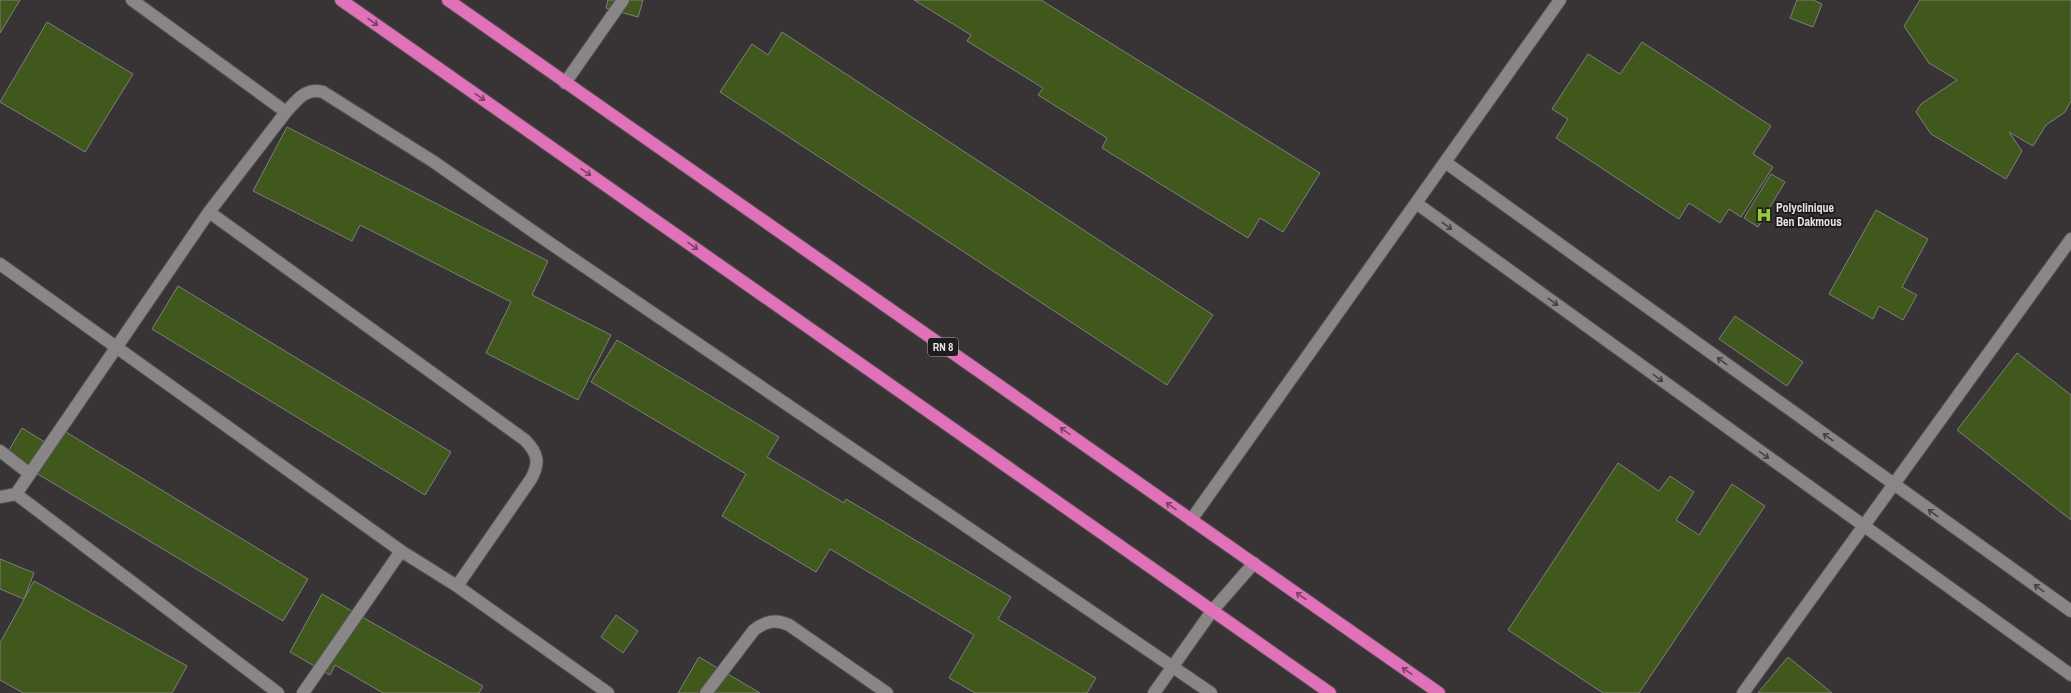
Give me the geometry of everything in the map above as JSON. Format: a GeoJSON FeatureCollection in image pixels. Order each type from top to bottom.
{"type":"FeatureCollection","features":[{"type":"Feature","properties":{"kind":"highway"},"geometry":{"type":"LineString","coordinates":[[341,0],[1330,693]]}},
{"type":"Feature","properties":{"kind":"highway","name":"RN 8"},"geometry":{"type":"LineString","coordinates":[[448,0],[1439,693]]}},
{"type":"Feature","properties":{"kind":"street"},"geometry":{"type":"LineString","coordinates":[[132,0],[286,112]]}},
{"type":"Feature","properties":{"kind":"street"},"geometry":{"type":"LineString","coordinates":[[565,83],[623,0]]}},
{"type":"Feature","properties":{"kind":"street"},"geometry":{"type":"LineString","coordinates":[[1191,520],[1560,0]]}},
{"type":"Feature","properties":{"kind":"street"},"geometry":{"type":"LineString","coordinates":[[0,497],[16,494],[209,212],[286,112],[302,95],[309,91],[315,90],[323,92],[434,162],[554,246],[1212,693]]}},
{"type":"Feature","properties":{"kind":"street"},"geometry":{"type":"LineString","coordinates":[[1445,162],[2071,611]]}},
{"type":"Feature","properties":{"kind":"street"},"geometry":{"type":"LineString","coordinates":[[1416,203],[2071,675]]}},
{"type":"Feature","properties":{"kind":"street"},"geometry":{"type":"LineString","coordinates":[[209,212],[525,440],[535,452],[537,458],[536,469],[531,479],[457,586]]}},
{"type":"Feature","properties":{"kind":"street"},"geometry":{"type":"LineString","coordinates":[[1743,693],[2071,238]]}},
{"type":"Feature","properties":{"kind":"street"},"geometry":{"type":"LineString","coordinates":[[0,264],[401,551],[457,586],[608,693]]}},
{"type":"Feature","properties":{"kind":"street"},"geometry":{"type":"LineString","coordinates":[[0,451],[30,474]]}},
{"type":"Feature","properties":{"kind":"street"},"geometry":{"type":"LineString","coordinates":[[16,494],[278,693]]}},
{"type":"Feature","properties":{"kind":"street"},"geometry":{"type":"LineString","coordinates":[[303,693],[401,551]]}},
{"type":"Feature","properties":{"kind":"street"},"geometry":{"type":"LineString","coordinates":[[1154,693],[1212,611],[1254,563]]}},
{"type":"Feature","properties":{"kind":"street"},"geometry":{"type":"LineString","coordinates":[[706,693],[754,630],[765,623],[775,621],[789,626],[887,693]]}},
{"type":"Feature","properties":{"kind":"building"},"geometry":{"type":"Polygon","coordinates":[[[0,0],[20,0],[0,33],[0,0]]]}},
{"type":"Feature","properties":{"kind":"building"},"geometry":{"type":"Polygon","coordinates":[[[608,0],[643,0],[638,17],[606,8],[608,0]]]}},
{"type":"Feature","properties":{"kind":"building"},"geometry":{"type":"Polygon","coordinates":[[[914,0],[1041,0],[1320,173],[1283,232],[1260,218],[1248,238],[1102,148],[1107,138],[1038,95],[1043,88],[967,41],[971,35],[914,0]]]}},
{"type":"Feature","properties":{"kind":"building"},"geometry":{"type":"Polygon","coordinates":[[[1797,0],[1813,0],[1822,4],[1813,27],[1790,18],[1797,0]]]}},
{"type":"Feature","properties":{"kind":"building"},"geometry":{"type":"Polygon","coordinates":[[[1920,0],[2071,0],[2071,101],[2065,112],[2046,125],[2033,146],[2009,132],[2022,151],[2006,179],[1931,134],[1916,112],[1921,104],[1957,80],[1929,63],[1904,26],[1920,0]]]}},
{"type":"Feature","properties":{"kind":"building"},"geometry":{"type":"Polygon","coordinates":[[[47,22],[133,74],[85,152],[0,102],[47,22]]]}},
{"type":"Feature","properties":{"kind":"building"},"geometry":{"type":"Polygon","coordinates":[[[782,32],[1213,315],[1167,385],[720,92],[752,44],[768,55],[782,32]]]}},
{"type":"Feature","properties":{"kind":"building"},"geometry":{"type":"Polygon","coordinates":[[[1642,42],[1771,126],[1753,154],[1773,167],[1741,217],[1729,209],[1720,223],[1689,203],[1679,219],[1556,138],[1568,119],[1552,109],[1588,54],[1620,74],[1642,42]]]}},
{"type":"Feature","properties":{"kind":"building"},"geometry":{"type":"Polygon","coordinates":[[[287,127],[548,261],[532,295],[611,335],[578,400],[486,353],[511,302],[360,225],[352,241],[253,191],[287,127]]]}},
{"type":"Feature","properties":{"kind":"building"},"geometry":{"type":"Polygon","coordinates":[[[1771,174],[1785,182],[1758,227],[1744,218],[1771,174]]]}},
{"type":"Feature","properties":{"kind":"building"},"geometry":{"type":"Polygon","coordinates":[[[1876,210],[1928,239],[1902,287],[1917,295],[1903,320],[1879,306],[1873,319],[1829,294],[1876,210]]]}},
{"type":"Feature","properties":{"kind":"building"},"geometry":{"type":"Polygon","coordinates":[[[178,286],[451,452],[425,495],[152,329],[178,286]]]}},
{"type":"Feature","properties":{"kind":"building"},"geometry":{"type":"Polygon","coordinates":[[[1735,316],[1803,362],[1787,386],[1719,339],[1735,316]]]}},
{"type":"Feature","properties":{"kind":"building"},"geometry":{"type":"Polygon","coordinates":[[[617,340],[779,437],[767,457],[844,503],[846,499],[1011,597],[998,619],[1096,678],[1087,693],[975,693],[949,678],[974,635],[830,549],[816,572],[722,516],[746,474],[591,382],[617,340]]]}},
{"type":"Feature","properties":{"kind":"building"},"geometry":{"type":"Polygon","coordinates":[[[2017,353],[2071,395],[2071,520],[1957,430],[2017,353]]]}},
{"type":"Feature","properties":{"kind":"building"},"geometry":{"type":"Polygon","coordinates":[[[22,428],[51,446],[61,429],[308,579],[283,621],[6,455],[22,428]]]}},
{"type":"Feature","properties":{"kind":"building"},"geometry":{"type":"Polygon","coordinates":[[[1618,463],[1659,491],[1670,476],[1694,492],[1676,520],[1699,535],[1732,484],[1765,506],[1639,693],[1603,693],[1508,630],[1618,463]]]}},
{"type":"Feature","properties":{"kind":"building"},"geometry":{"type":"Polygon","coordinates":[[[0,559],[34,573],[24,599],[0,589],[0,559]]]}},
{"type":"Feature","properties":{"kind":"building"},"geometry":{"type":"Polygon","coordinates":[[[34,581],[187,666],[172,693],[23,693],[0,680],[0,643],[34,581]]]}},
{"type":"Feature","properties":{"kind":"building"},"geometry":{"type":"Polygon","coordinates":[[[322,594],[483,686],[479,693],[383,693],[335,665],[330,675],[290,652],[322,594]]]}},
{"type":"Feature","properties":{"kind":"building"},"geometry":{"type":"Polygon","coordinates":[[[616,615],[638,631],[623,653],[601,637],[616,615]]]}},
{"type":"Feature","properties":{"kind":"building"},"geometry":{"type":"Polygon","coordinates":[[[699,657],[760,693],[678,693],[699,657]]]}},
{"type":"Feature","properties":{"kind":"building"},"geometry":{"type":"Polygon","coordinates":[[[1788,657],[1832,693],[1758,693],[1788,657]]]}},
{"type":"Feature","properties":{"kind":"place","name":"Polyclinique Ben Dakmous"},"geometry":{"type":"Point","coordinates":[1764,215]}}]}
